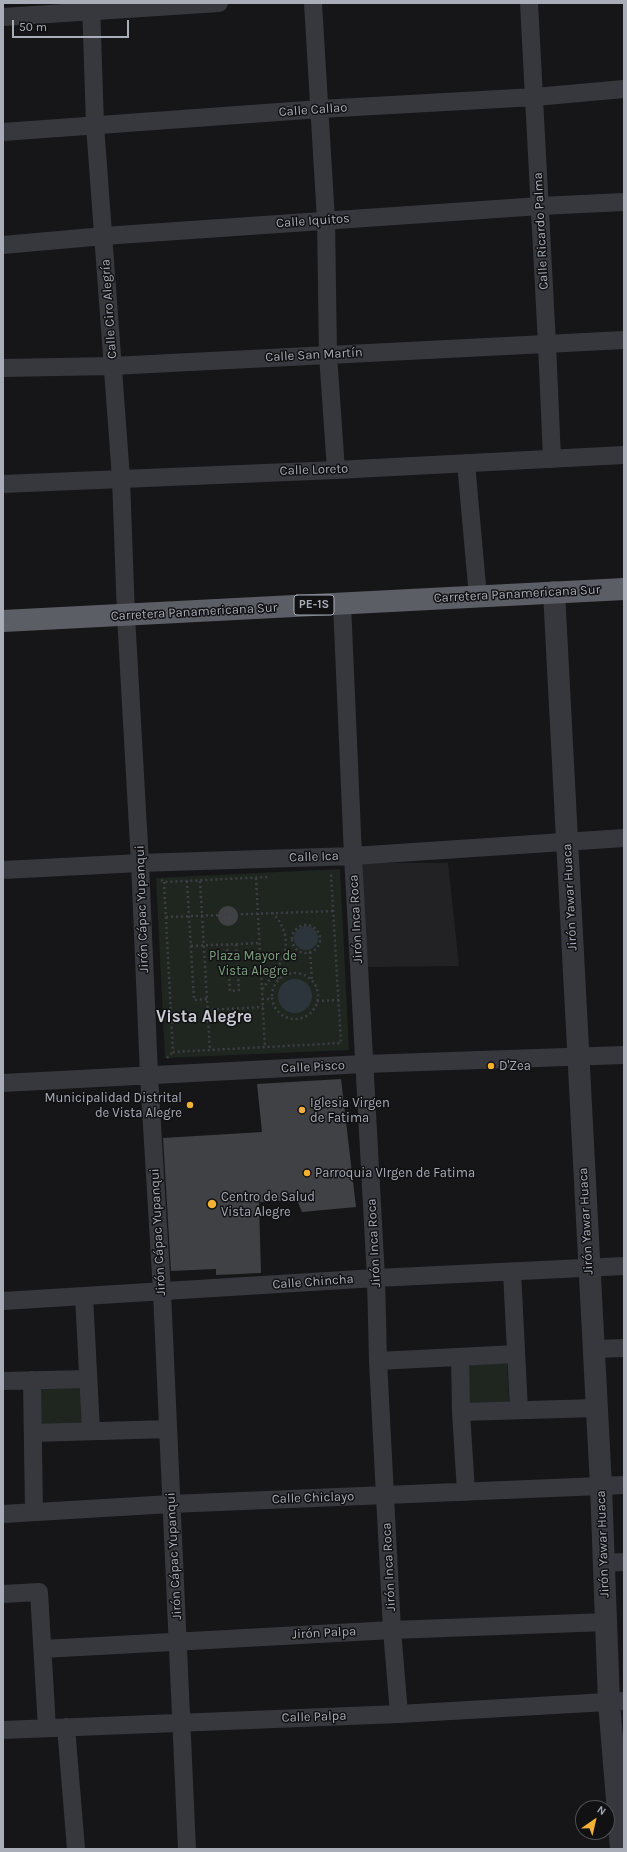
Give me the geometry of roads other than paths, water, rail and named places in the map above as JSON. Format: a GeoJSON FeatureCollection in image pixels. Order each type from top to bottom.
{"type":"FeatureCollection","features":[{"type":"Feature","properties":{"kind":"highway","name":"Carretera Panamericana Sur"},"geometry":{"type":"LineString","coordinates":[[3,621],[126,616],[624,589]]}},
{"type":"Feature","properties":{"kind":"street"},"geometry":{"type":"LineString","coordinates":[[3,17],[91,7],[219,3]]}},
{"type":"Feature","properties":{"kind":"street"},"geometry":{"type":"LineString","coordinates":[[313,3],[326,220],[328,355],[336,470]]}},
{"type":"Feature","properties":{"kind":"street","name":"Calle Ricardo Palma"},"geometry":{"type":"LineString","coordinates":[[529,3],[535,97],[552,459]]}},
{"type":"Feature","properties":{"kind":"street","name":"Calle Ciro Alegría"},"geometry":{"type":"LineString","coordinates":[[91,7],[96,125],[121,478],[126,616]]}},
{"type":"Feature","properties":{"kind":"street","name":"Calle Callao"},"geometry":{"type":"LineString","coordinates":[[3,132],[320,109],[535,97],[624,89]]}},
{"type":"Feature","properties":{"kind":"street","name":"Calle Iquitos"},"geometry":{"type":"LineString","coordinates":[[3,245],[326,220],[624,202]]}},
{"type":"Feature","properties":{"kind":"street","name":"Calle San Martín"},"geometry":{"type":"LineString","coordinates":[[3,368],[112,366],[624,340]]}},
{"type":"Feature","properties":{"kind":"street","name":"Calle Loreto"},"geometry":{"type":"LineString","coordinates":[[3,484],[336,470],[624,455]]}},
{"type":"Feature","properties":{"kind":"street"},"geometry":{"type":"LineString","coordinates":[[466,463],[478,596]]}},
{"type":"Feature","properties":{"kind":"street","name":"Jirón Yawar Huaca"},"geometry":{"type":"LineString","coordinates":[[554,592],[596,1408],[601,1486],[614,1563],[606,1622],[617,1702],[621,1849]]}},
{"type":"Feature","properties":{"kind":"street","name":"Jirón Inca Roca"},"geometry":{"type":"LineString","coordinates":[[342,604],[353,856],[376,1278],[378,1361],[392,1630],[399,1714]]}},
{"type":"Feature","properties":{"kind":"street","name":"Jirón Cápac Yupanqui"},"geometry":{"type":"LineString","coordinates":[[126,616],[140,863],[149,1075],[162,1292],[188,1849]]}},
{"type":"Feature","properties":{"kind":"street","name":"Calle Ica"},"geometry":{"type":"LineString","coordinates":[[3,870],[140,863],[353,856],[624,838]]}},
{"type":"Feature","properties":{"kind":"street","name":"Calle Pisco"},"geometry":{"type":"LineString","coordinates":[[3,1083],[364,1064],[624,1055]]}},
{"type":"Feature","properties":{"kind":"street","name":"Calle Chincha"},"geometry":{"type":"LineString","coordinates":[[3,1301],[376,1278],[624,1266]]}},
{"type":"Feature","properties":{"kind":"street"},"geometry":{"type":"LineString","coordinates":[[512,1272],[519,1410]]}},
{"type":"Feature","properties":{"kind":"street"},"geometry":{"type":"LineString","coordinates":[[84,1296],[91,1430]]}},
{"type":"Feature","properties":{"kind":"street"},"geometry":{"type":"LineString","coordinates":[[593,1350],[624,1348]]}},
{"type":"Feature","properties":{"kind":"street"},"geometry":{"type":"LineString","coordinates":[[378,1361],[516,1354]]}},
{"type":"Feature","properties":{"kind":"street"},"geometry":{"type":"LineString","coordinates":[[460,1358],[461,1412],[466,1492]]}},
{"type":"Feature","properties":{"kind":"street"},"geometry":{"type":"LineString","coordinates":[[3,1381],[88,1379]]}},
{"type":"Feature","properties":{"kind":"street"},"geometry":{"type":"LineString","coordinates":[[32,1380],[34,1512]]}},
{"type":"Feature","properties":{"kind":"street"},"geometry":{"type":"LineString","coordinates":[[461,1412],[596,1408]]}},
{"type":"Feature","properties":{"kind":"street"},"geometry":{"type":"LineString","coordinates":[[33,1433],[91,1430],[168,1429]]}},
{"type":"Feature","properties":{"kind":"street","name":"Calle Chiclayo"},"geometry":{"type":"LineString","coordinates":[[3,1514],[171,1504],[624,1485]]}},
{"type":"Feature","properties":{"kind":"street"},"geometry":{"type":"LineString","coordinates":[[3,1594],[39,1592],[47,1728]]}},
{"type":"Feature","properties":{"kind":"street","name":"Jirón Palpa"},"geometry":{"type":"LineString","coordinates":[[42,1649],[178,1640],[606,1622]]}},
{"type":"Feature","properties":{"kind":"street","name":"Calle Palpa"},"geometry":{"type":"LineString","coordinates":[[3,1730],[399,1714],[617,1702]]}},
{"type":"Feature","properties":{"kind":"street"},"geometry":{"type":"LineString","coordinates":[[66,1727],[76,1849]]}},
{"type":"Feature","properties":{"kind":"place","name":"D'Zea"},"geometry":{"type":"Point","coordinates":[491,1066]}},
{"type":"Feature","properties":{"kind":"place","name":"Municipalidad Distrital de Vista Alegre"},"geometry":{"type":"Point","coordinates":[190,1105]}},
{"type":"Feature","properties":{"kind":"place","name":"Iglesia Virgen de Fatima"},"geometry":{"type":"Point","coordinates":[302,1110]}},
{"type":"Feature","properties":{"kind":"place","name":"Parroquia VIrgen de Fatima"},"geometry":{"type":"Point","coordinates":[307,1173]}},
{"type":"Feature","properties":{"kind":"place","name":"Centro de Salud Vista Alegre"},"geometry":{"type":"Point","coordinates":[212,1204]}},
{"type":"Feature","properties":{"kind":"district","name":"Vista Alegre"},"geometry":{"type":"Point","coordinates":[204,1017]}},
{"type":"Feature","properties":{"kind":"park label","name":"Plaza Mayor de Vista Alegre"},"geometry":{"type":"Point","coordinates":[253,964]}}]}
